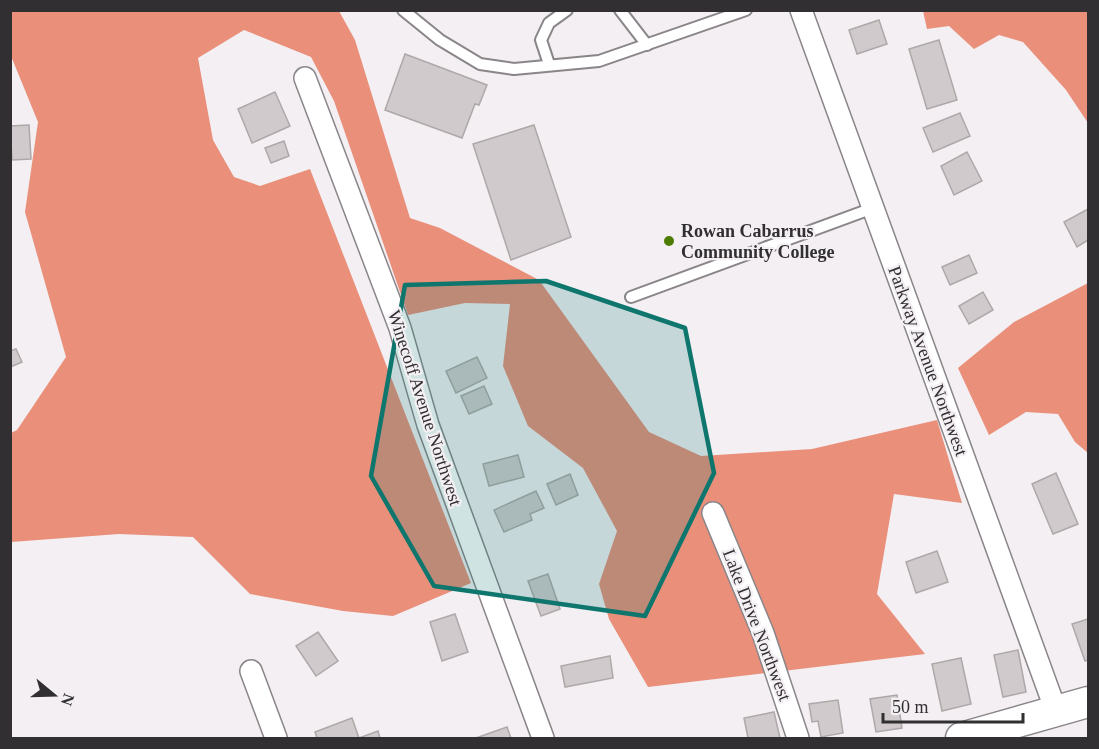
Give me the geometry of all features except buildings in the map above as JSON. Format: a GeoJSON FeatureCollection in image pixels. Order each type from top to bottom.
{"type":"FeatureCollection","features":[{"type":"Feature","properties":{"kind":"street","name":"Parkway Avenue Northwest"},"geometry":{"type":"LineString","coordinates":[[801,10],[1056,711]]}},
{"type":"Feature","properties":{"kind":"street","name":"Winecoff Avenue Northwest"},"geometry":{"type":"LineString","coordinates":[[305,78],[400,328],[428,425],[543,738]]}},
{"type":"Feature","properties":{"kind":"street","name":"Lake Drive Northwest"},"geometry":{"type":"LineString","coordinates":[[713,513],[763,633],[798,738]]}},
{"type":"Feature","properties":{"kind":"street"},"geometry":{"type":"LineString","coordinates":[[250,671],[276,738]]}},
{"type":"Feature","properties":{"kind":"street"},"geometry":{"type":"LineString","coordinates":[[961,738],[1089,702]]}},
{"type":"Feature","properties":{"kind":"lane"},"geometry":{"type":"LineString","coordinates":[[404,10],[440,40],[480,64],[514,69],[599,61],[746,10]]}},
{"type":"Feature","properties":{"kind":"lane"},"geometry":{"type":"LineString","coordinates":[[549,64],[541,40],[549,23],[567,10]]}},
{"type":"Feature","properties":{"kind":"lane"},"geometry":{"type":"LineString","coordinates":[[620,10],[647,45]]}},
{"type":"Feature","properties":{"kind":"lane"},"geometry":{"type":"LineString","coordinates":[[631,297],[873,208]]}},
{"type":"Feature","properties":{"kind":"highlighted area"},"geometry":{"type":"Polygon","coordinates":[[[546,281],[685,328],[714,473],[645,616],[434,586],[371,476],[405,285],[546,281]]]}},
{"type":"Feature","properties":{"kind":"shaded area"},"geometry":{"type":"Polygon","coordinates":[[[11,10],[339,11],[355,40],[410,218],[440,228],[539,280],[649,432],[701,456],[812,449],[937,420],[962,503],[894,494],[877,594],[925,654],[648,687],[609,619],[599,584],[617,531],[583,468],[528,426],[503,366],[510,304],[465,303],[408,315],[334,101],[311,57],[244,30],[198,58],[213,140],[234,177],[260,186],[310,169],[471,583],[393,616],[343,611],[250,594],[193,537],[119,534],[11,542],[11,433],[17,430],[66,357],[25,212],[38,122],[11,56],[11,10]]]}},
{"type":"Feature","properties":{"kind":"shaded area"},"geometry":{"type":"Polygon","coordinates":[[[923,11],[1088,11],[1088,123],[1066,90],[1023,42],[999,35],[974,49],[949,26],[927,29],[923,11]]]}},
{"type":"Feature","properties":{"kind":"shaded area"},"geometry":{"type":"Polygon","coordinates":[[[1088,283],[1088,453],[1075,442],[1058,414],[1026,412],[989,435],[958,368],[1014,322],[1088,283]]]}},
{"type":"Feature","properties":{"kind":"place","name":"Rowan Cabarrus Community College"},"geometry":{"type":"Point","coordinates":[669,241]}}]}
